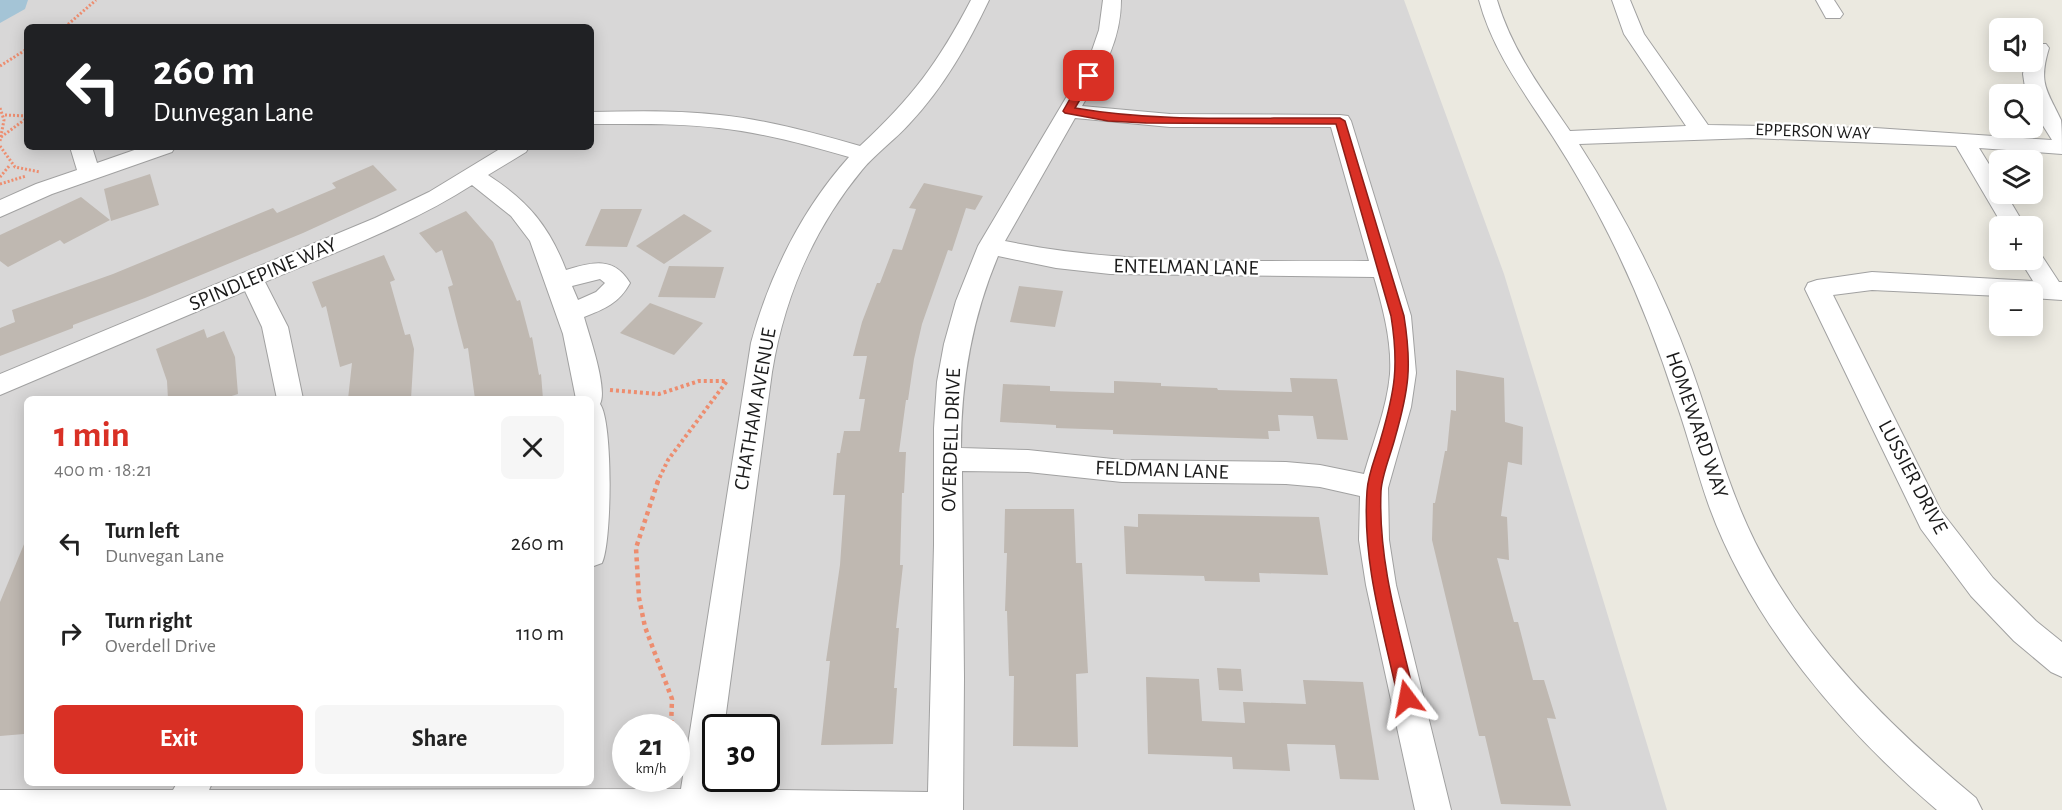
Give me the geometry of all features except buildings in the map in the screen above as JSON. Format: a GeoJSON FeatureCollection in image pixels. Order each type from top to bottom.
{"type":"FeatureCollection","features":[{"type":"Feature","properties":{"kind":"street","name":"CHATHAM AVENUE"},"geometry":{"type":"LineString","coordinates":[[696,808],[754,401],[764,342],[778,295],[798,250],[831,195],[850,170],[904,117],[930,85],[957,46],[980,0]]}},
{"type":"Feature","properties":{"kind":"street","name":"OVERDELL DRIVE"},"geometry":{"type":"LineString","coordinates":[[945,810],[948,741],[949,420],[954,360],[965,311],[976,277],[990,246],[1098,59],[1108,37],[1112,0]]}},
{"type":"Feature","properties":{"kind":"street","name":"HOMEWARD WAY"},"geometry":{"type":"LineString","coordinates":[[1488,0],[1499,34],[1517,69],[1564,138],[1600,197],[1643,281],[1672,350],[1724,507],[1735,534],[1765,590],[1805,649],[1856,709],[1916,769],[1964,810]]}},
{"type":"Feature","properties":{"kind":"street"},"geometry":{"type":"LineString","coordinates":[[1621,0],[1634,34],[1700,130]]}},
{"type":"Feature","properties":{"kind":"street"},"geometry":{"type":"LineString","coordinates":[[2032,72],[2039,104],[2062,138]]}},
{"type":"Feature","properties":{"kind":"street"},"geometry":{"type":"LineString","coordinates":[[1069,111],[1146,120],[1340,121],[1398,316],[1403,373],[1397,407],[1374,488],[1374,540],[1381,585],[1433,810]]}},
{"type":"Feature","properties":{"kind":"street"},"geometry":{"type":"LineString","coordinates":[[594,118],[687,118],[738,124],[789,133],[866,154]]}},
{"type":"Feature","properties":{"kind":"street","name":"EPPERSON WAY"},"geometry":{"type":"LineString","coordinates":[[1564,138],[1700,130],[1791,131],[1963,139],[2062,147]]}},
{"type":"Feature","properties":{"kind":"street"},"geometry":{"type":"LineString","coordinates":[[1963,139],[2008,216]]}},
{"type":"Feature","properties":{"kind":"street"},"geometry":{"type":"LineString","coordinates":[[82,150],[89,172]]}},
{"type":"Feature","properties":{"kind":"street"},"geometry":{"type":"LineString","coordinates":[[0,209],[44,189],[156,150]]}},
{"type":"Feature","properties":{"kind":"street","name":"SPINDLEPINE WAY"},"geometry":{"type":"LineString","coordinates":[[0,385],[383,223],[436,197],[513,150]]}},
{"type":"Feature","properties":{"kind":"street"},"geometry":{"type":"LineString","coordinates":[[472,175],[495,189],[516,207],[533,227],[559,282],[599,392]]}},
{"type":"Feature","properties":{"kind":"street","name":"ENTELMAN LANE"},"geometry":{"type":"LineString","coordinates":[[990,246],[1056,260],[1110,266],[1384,269]]}},
{"type":"Feature","properties":{"kind":"street"},"geometry":{"type":"LineString","coordinates":[[559,282],[590,272],[605,270],[614,276],[618,283],[614,293],[571,312]]}},
{"type":"Feature","properties":{"kind":"street"},"geometry":{"type":"LineString","coordinates":[[2041,270],[2056,290]]}},
{"type":"Feature","properties":{"kind":"street"},"geometry":{"type":"LineString","coordinates":[[252,280],[275,327],[289,396]]}},
{"type":"Feature","properties":{"kind":"street","name":"LUSSIER DRIVE"},"geometry":{"type":"LineString","coordinates":[[2056,290],[1899,281],[1847,283],[1818,289],[1931,520],[1982,587],[2025,631],[2062,662]]}},
{"type":"Feature","properties":{"kind":"street"},"geometry":{"type":"LineString","coordinates":[[594,441],[594,506]]}},
{"type":"Feature","properties":{"kind":"street","name":"FELDMAN LANE"},"geometry":{"type":"LineString","coordinates":[[949,459],[1028,461],[1122,471],[1298,474],[1320,476],[1374,488]]}},
{"type":"Feature","properties":{"kind":"street"},"geometry":{"type":"LineString","coordinates":[[0,808],[187,800],[544,800],[696,808],[929,810]]}},
{"type":"Feature","properties":{"kind":"path"},"geometry":{"type":"LineString","coordinates":[[68,24],[96,0]]}},
{"type":"Feature","properties":{"kind":"path"},"geometry":{"type":"LineString","coordinates":[[0,66],[24,51]]}},
{"type":"Feature","properties":{"kind":"path"},"geometry":{"type":"LineString","coordinates":[[0,108],[5,115],[6,122],[0,139]]}},
{"type":"Feature","properties":{"kind":"path"},"geometry":{"type":"LineString","coordinates":[[5,115],[24,117]]}},
{"type":"Feature","properties":{"kind":"path"},"geometry":{"type":"LineString","coordinates":[[0,139],[24,119]]}},
{"type":"Feature","properties":{"kind":"path"},"geometry":{"type":"LineString","coordinates":[[0,146],[10,165],[16,168],[48,172]]}},
{"type":"Feature","properties":{"kind":"path"},"geometry":{"type":"LineString","coordinates":[[0,177],[10,165]]}},
{"type":"Feature","properties":{"kind":"path"},"geometry":{"type":"LineString","coordinates":[[0,184],[38,172]]}},
{"type":"Feature","properties":{"kind":"path"},"geometry":{"type":"LineString","coordinates":[[599,392],[610,390],[659,394],[699,381],[727,381],[668,460],[654,489],[636,548],[639,598],[645,627],[672,699],[671,714]]}},
{"type":"Feature","properties":{"kind":"shaded area"},"geometry":{"type":"Polygon","coordinates":[[[0,0],[1404,0],[1504,274],[1667,810],[0,810],[0,0]]]}},
{"type":"Feature","properties":{"kind":"water"},"geometry":{"type":"Polygon","coordinates":[[[0,0],[28,0],[25,9],[0,23],[0,0]]]}},
{"type":"Feature","properties":{"kind":"route"},"geometry":{"type":"LineString","coordinates":[[1089,76],[1069,111],[1146,120],[1340,121],[1398,316],[1402,347],[1403,373],[1397,407],[1374,488],[1374,540],[1381,585],[1407,698]]}}]}
